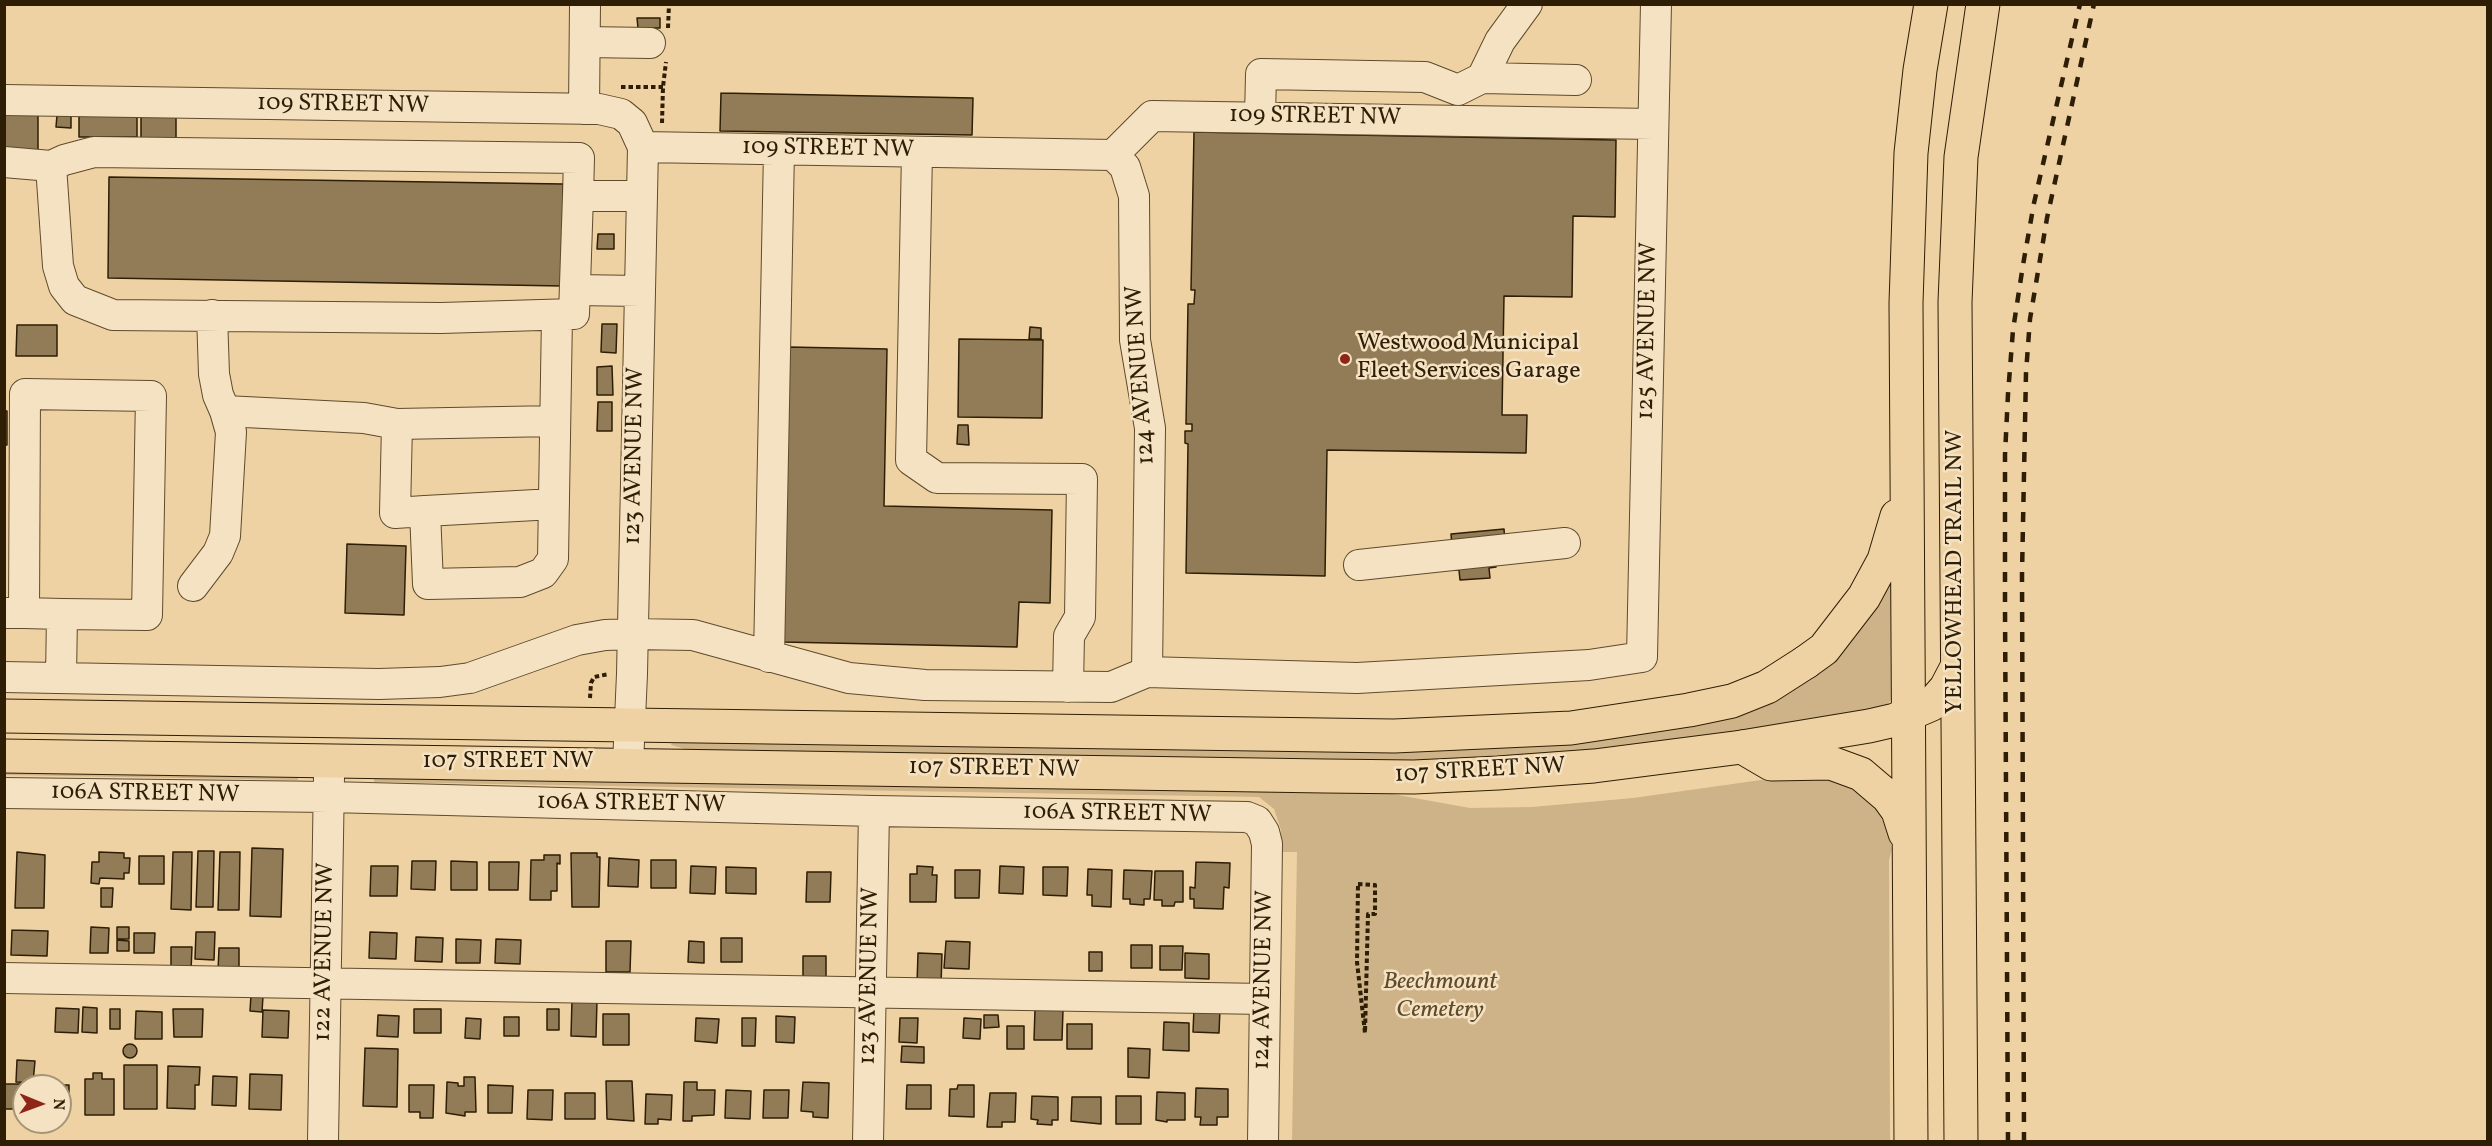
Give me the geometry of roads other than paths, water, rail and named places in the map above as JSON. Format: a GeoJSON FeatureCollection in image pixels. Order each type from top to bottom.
{"type":"FeatureCollection","features":[{"type":"Feature","properties":{"kind":"main road","name":"YELLOWHEAD TRAIL NW"},"geometry":{"type":"LineString","coordinates":[[1911,1142],[1906,292],[1911,163],[1920,70],[1931,4]]}},
{"type":"Feature","properties":{"kind":"main road","name":"YELLOWHEAD TRAIL NW"},"geometry":{"type":"LineString","coordinates":[[1961,1142],[1957,667],[1957,230],[1961,157],[1983,4]]}},
{"type":"Feature","properties":{"kind":"main road","name":"107 STREET NW"},"geometry":{"type":"LineString","coordinates":[[4,716],[1286,736],[1475,734],[1571,728],[1689,711],[1732,701],[1767,687],[1824,649],[1864,597],[1884,560],[1898,516],[1906,448]]}},
{"type":"Feature","properties":{"kind":"main road","name":"107 STREET NW"},"geometry":{"type":"LineString","coordinates":[[4,756],[1414,777],[1594,766],[1742,747],[1869,726],[1932,704],[1946,688],[1957,667]]}},
{"type":"Feature","properties":{"kind":"main road"},"geometry":{"type":"LineString","coordinates":[[1742,747],[1771,764],[1824,762],[1846,767],[1861,774],[1876,784],[1898,811],[1904,825],[1908,852]]}},
{"type":"Feature","properties":{"kind":"street"},"geometry":{"type":"LineString","coordinates":[[584,109],[585,4]]}},
{"type":"Feature","properties":{"kind":"street"},"geometry":{"type":"LineString","coordinates":[[1482,78],[1500,41],[1527,4]]}},
{"type":"Feature","properties":{"kind":"street","name":"125 AVENUE NW"},"geometry":{"type":"LineString","coordinates":[[1147,672],[1350,679],[1589,665],[1642,657],[1656,4]]}},
{"type":"Feature","properties":{"kind":"street"},"geometry":{"type":"LineString","coordinates":[[585,42],[650,43]]}},
{"type":"Feature","properties":{"kind":"street"},"geometry":{"type":"LineString","coordinates":[[1260,117],[1261,74],[1425,77],[1458,90],[1482,78],[1576,80]]}},
{"type":"Feature","properties":{"kind":"street","name":"109 STREET NW"},"geometry":{"type":"LineString","coordinates":[[4,100],[599,109],[621,114],[632,123],[643,147],[1113,155],[1152,116],[1653,124]]}},
{"type":"Feature","properties":{"kind":"street","name":"123 AVENUE NW"},"geometry":{"type":"LineString","coordinates":[[628,764],[633,634],[643,147]]}},
{"type":"Feature","properties":{"kind":"street"},"geometry":{"type":"LineString","coordinates":[[769,657],[779,150]]}},
{"type":"Feature","properties":{"kind":"street"},"geometry":{"type":"LineString","coordinates":[[4,162],[51,166],[94,152],[579,158],[574,314],[441,318],[113,315],[75,300],[64,286],[58,266],[51,166]]}},
{"type":"Feature","properties":{"kind":"street"},"geometry":{"type":"LineString","coordinates":[[917,152],[911,460],[937,478],[1082,479],[1080,618],[1069,636],[1068,687]]}},
{"type":"Feature","properties":{"kind":"street","name":"124 AVENUE NW"},"geometry":{"type":"LineString","coordinates":[[1113,155],[1125,167],[1134,196],[1135,340],[1150,428],[1147,672]]}},
{"type":"Feature","properties":{"kind":"street"},"geometry":{"type":"LineString","coordinates":[[578,196],[642,196]]}},
{"type":"Feature","properties":{"kind":"street"},"geometry":{"type":"LineString","coordinates":[[575,290],[640,291]]}},
{"type":"Feature","properties":{"kind":"street"},"geometry":{"type":"LineString","coordinates":[[193,586],[218,553],[225,536],[231,432],[218,395],[214,374],[212,315]]}},
{"type":"Feature","properties":{"kind":"street"},"geometry":{"type":"LineString","coordinates":[[425,511],[428,584],[520,582],[543,573],[553,559],[557,315]]}},
{"type":"Feature","properties":{"kind":"street"},"geometry":{"type":"LineString","coordinates":[[25,394],[151,396],[147,615],[14,613],[15,549],[25,394]]}},
{"type":"Feature","properties":{"kind":"street"},"geometry":{"type":"LineString","coordinates":[[225,411],[364,418],[397,424],[555,421]]}},
{"type":"Feature","properties":{"kind":"street"},"geometry":{"type":"LineString","coordinates":[[397,424],[394,513],[554,504]]}},
{"type":"Feature","properties":{"kind":"street"},"geometry":{"type":"LineString","coordinates":[[1359,565],[1565,543]]}},
{"type":"Feature","properties":{"kind":"street"},"geometry":{"type":"LineString","coordinates":[[61,678],[62,614]]}},
{"type":"Feature","properties":{"kind":"street"},"geometry":{"type":"LineString","coordinates":[[4,677],[379,684],[440,682],[470,678],[578,640],[604,635],[633,634],[693,635],[849,678],[882,683],[1111,687],[1147,672]]}},
{"type":"Feature","properties":{"kind":"street","name":"122 AVENUE NW"},"geometry":{"type":"LineString","coordinates":[[323,1142],[330,762]]}},
{"type":"Feature","properties":{"kind":"street","name":"106A STREET NW"},"geometry":{"type":"LineString","coordinates":[[4,793],[329,797],[874,811],[1237,816],[1257,821]]}},
{"type":"Feature","properties":{"kind":"street","name":"123 AVENUE NW"},"geometry":{"type":"LineString","coordinates":[[868,1142],[874,811]]}},
{"type":"Feature","properties":{"kind":"street","name":"124 AVENUE NW"},"geometry":{"type":"LineString","coordinates":[[1257,821],[1264,832],[1267,844],[1263,1142]]}},
{"type":"Feature","properties":{"kind":"street"},"geometry":{"type":"LineString","coordinates":[[4,978],[1264,999]]}},
{"type":"Feature","properties":{"kind":"railway"},"geometry":{"type":"LineString","coordinates":[[2008,1142],[2005,607],[2005,455],[2008,394],[2013,330],[2034,203],[2080,4]]}},
{"type":"Feature","properties":{"kind":"railway"},"geometry":{"type":"LineString","coordinates":[[2024,1142],[2022,574],[2026,373],[2030,319],[2047,218],[2094,4]]}},
{"type":"Feature","properties":{"kind":"place","name":"Westwood Municipal Fleet Services Garage"},"geometry":{"type":"Point","coordinates":[1345,359]}},
{"type":"Feature","properties":{"kind":"park label","name":"Beechmount Cemetery"},"geometry":{"type":"Point","coordinates":[1440,998]}}]}
